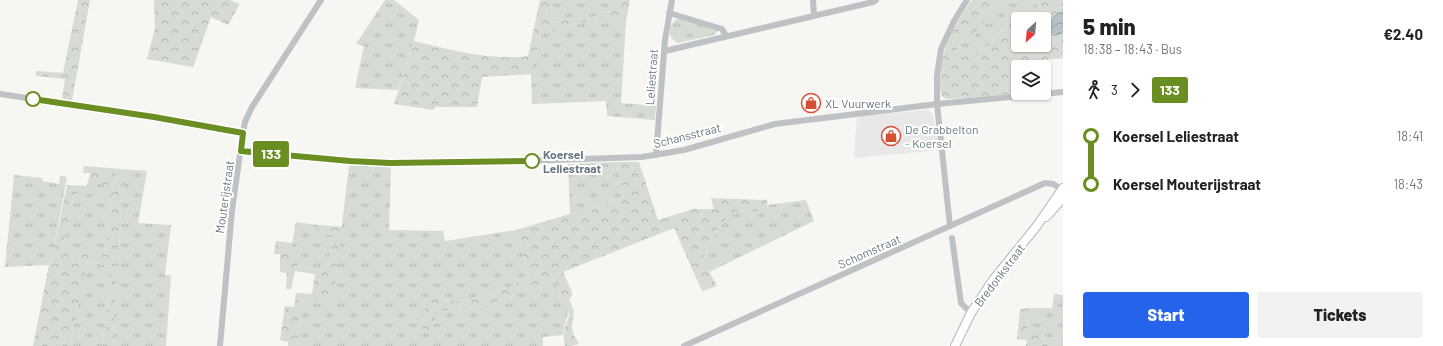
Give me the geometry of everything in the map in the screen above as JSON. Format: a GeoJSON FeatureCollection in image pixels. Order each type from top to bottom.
{"type":"FeatureCollection","features":[{"type":"Feature","properties":{"kind":"street","name":"Mouterijstraat"},"geometry":{"type":"LineString","coordinates":[[220,346],[231,218],[243,133],[246,122],[252,107],[321,0]]}},
{"type":"Feature","properties":{"kind":"street","name":"Leliestraat"},"geometry":{"type":"LineString","coordinates":[[656,155],[665,51],[669,13],[672,0]]}},
{"type":"Feature","properties":{"kind":"street"},"geometry":{"type":"LineString","coordinates":[[813,0],[814,15]]}},
{"type":"Feature","properties":{"kind":"street"},"geometry":{"type":"LineString","coordinates":[[665,51],[876,0]]}},
{"type":"Feature","properties":{"kind":"street"},"geometry":{"type":"LineString","coordinates":[[950,226],[937,104],[937,75],[941,49],[954,21],[967,0]]}},
{"type":"Feature","properties":{"kind":"street"},"geometry":{"type":"LineString","coordinates":[[669,13],[722,28],[726,36]]}},
{"type":"Feature","properties":{"kind":"street","name":"Schansstraat"},"geometry":{"type":"LineString","coordinates":[[241,151],[350,161],[390,163],[494,162],[656,155],[684,150],[775,124],[937,104],[1063,92]]}},
{"type":"Feature","properties":{"kind":"street"},"geometry":{"type":"LineString","coordinates":[[0,94],[154,117],[243,133]]}},
{"type":"Feature","properties":{"kind":"street","name":"Schomstraat"},"geometry":{"type":"LineString","coordinates":[[684,346],[1044,183],[1053,184],[1063,189]]}},
{"type":"Feature","properties":{"kind":"street","name":"Bredonkstraat"},"geometry":{"type":"LineString","coordinates":[[955,346],[971,313],[992,280],[1036,227],[1063,189]]}},
{"type":"Feature","properties":{"kind":"street"},"geometry":{"type":"LineString","coordinates":[[1063,198],[1063,205]]}},
{"type":"Feature","properties":{"kind":"street","name":"Bredonkstraat"},"geometry":{"type":"LineString","coordinates":[[1036,227],[1063,198]]}},
{"type":"Feature","properties":{"kind":"street"},"geometry":{"type":"LineString","coordinates":[[952,238],[961,303],[971,313]]}},
{"type":"Feature","properties":{"kind":"shaded area"},"geometry":{"type":"Polygon","coordinates":[[[929,110],[933,114],[939,150],[854,158],[857,116],[929,110]]]}},
{"type":"Feature","properties":{"kind":"green space"},"geometry":{"type":"Polygon","coordinates":[[[78,0],[90,0],[72,101],[62,99],[65,79],[36,76],[36,71],[63,73],[78,0]]]}},
{"type":"Feature","properties":{"kind":"green space"},"geometry":{"type":"Polygon","coordinates":[[[154,0],[230,0],[240,4],[228,25],[211,17],[193,67],[147,59],[155,28],[154,0]]]}},
{"type":"Feature","properties":{"kind":"green space"},"geometry":{"type":"Polygon","coordinates":[[[385,0],[394,0],[419,20],[414,41],[398,90],[355,88],[364,46],[356,44],[385,0]]]}},
{"type":"Feature","properties":{"kind":"green space"},"geometry":{"type":"Polygon","coordinates":[[[540,0],[551,0],[552,22],[608,15],[611,0],[630,0],[626,21],[589,21],[541,34],[531,74],[482,77],[477,107],[435,107],[434,110],[394,104],[414,41],[485,56],[528,56],[540,0]]]}},
{"type":"Feature","properties":{"kind":"green space"},"geometry":{"type":"Polygon","coordinates":[[[551,0],[611,0],[608,15],[552,22],[551,0]]]}},
{"type":"Feature","properties":{"kind":"green space"},"geometry":{"type":"Polygon","coordinates":[[[972,0],[998,0],[973,38],[966,32],[958,46],[955,56],[960,58],[974,54],[981,54],[1002,30],[1011,37],[1011,52],[1051,52],[1051,12],[1044,12],[1031,0],[1063,0],[1063,58],[1044,60],[1011,60],[1011,94],[946,99],[941,94],[940,74],[948,40],[972,0]]]}},
{"type":"Feature","properties":{"kind":"green space"},"geometry":{"type":"Polygon","coordinates":[[[998,0],[1031,0],[1044,12],[1011,12],[1011,37],[1002,30],[981,54],[974,54],[960,58],[955,56],[958,46],[966,32],[973,38],[998,0]]]}},
{"type":"Feature","properties":{"kind":"green space"},"geometry":{"type":"Polygon","coordinates":[[[677,19],[718,31],[714,35],[678,43],[674,41],[670,35],[671,25],[677,19]]]}},
{"type":"Feature","properties":{"kind":"green space"},"geometry":{"type":"Polygon","coordinates":[[[589,21],[626,21],[621,103],[656,106],[655,120],[607,116],[606,101],[532,104],[531,74],[541,34],[589,21]]]}},
{"type":"Feature","properties":{"kind":"green space"},"geometry":{"type":"Polygon","coordinates":[[[617,162],[624,198],[570,214],[568,164],[617,162]]]}},
{"type":"Feature","properties":{"kind":"green space"},"geometry":{"type":"Polygon","coordinates":[[[617,162],[639,162],[658,220],[693,209],[714,209],[711,198],[767,200],[768,212],[740,211],[733,213],[717,231],[703,260],[717,286],[702,291],[674,228],[563,272],[572,292],[572,296],[569,299],[562,298],[554,278],[488,306],[460,310],[440,310],[427,332],[418,326],[431,294],[448,301],[460,301],[492,295],[529,277],[516,230],[624,198],[617,162]]]}},
{"type":"Feature","properties":{"kind":"green space"},"geometry":{"type":"Polygon","coordinates":[[[349,165],[391,166],[389,230],[443,231],[445,241],[516,230],[529,277],[492,295],[460,301],[448,301],[431,294],[440,310],[460,310],[488,306],[554,278],[562,298],[569,299],[572,306],[565,324],[563,335],[543,337],[543,346],[296,346],[304,299],[333,301],[349,165]]]}},
{"type":"Feature","properties":{"kind":"green space"},"geometry":{"type":"Polygon","coordinates":[[[84,166],[147,171],[138,223],[171,225],[165,275],[171,275],[166,346],[112,346],[124,180],[110,173],[83,173],[84,166]]]}},
{"type":"Feature","properties":{"kind":"green space"},"geometry":{"type":"Polygon","coordinates":[[[90,173],[110,173],[124,180],[112,346],[102,346],[113,267],[87,261],[70,346],[33,346],[67,185],[87,186],[90,173]],[[95,182],[92,195],[85,193],[74,193],[61,255],[80,260],[85,251],[105,255],[113,187],[95,182]]]}},
{"type":"Feature","properties":{"kind":"green space"},"geometry":{"type":"Polygon","coordinates":[[[14,175],[43,178],[42,181],[59,184],[60,176],[67,177],[53,253],[49,265],[5,267],[14,175]]]}},
{"type":"Feature","properties":{"kind":"green space"},"geometry":{"type":"Polygon","coordinates":[[[95,182],[113,187],[105,255],[80,260],[61,255],[74,193],[85,193],[95,182]]]}},
{"type":"Feature","properties":{"kind":"green space"},"geometry":{"type":"Polygon","coordinates":[[[806,200],[814,221],[709,272],[703,261],[712,239],[721,224],[727,218],[739,211],[768,212],[768,205],[806,200]]]}},
{"type":"Feature","properties":{"kind":"green space"},"geometry":{"type":"Polygon","coordinates":[[[296,222],[318,225],[318,233],[333,235],[327,271],[297,267],[291,250],[296,222]]]}},
{"type":"Feature","properties":{"kind":"green space"},"geometry":{"type":"Polygon","coordinates":[[[318,225],[342,227],[333,301],[304,299],[296,346],[288,346],[288,342],[280,340],[285,306],[294,307],[296,293],[312,294],[315,274],[295,271],[291,289],[286,289],[287,273],[280,272],[280,254],[274,254],[276,241],[293,243],[291,250],[298,252],[297,267],[327,271],[333,235],[317,233],[318,225]]]}},
{"type":"Feature","properties":{"kind":"green space"},"geometry":{"type":"Polygon","coordinates":[[[86,261],[113,267],[102,346],[70,346],[86,261]]]}},
{"type":"Feature","properties":{"kind":"green space"},"geometry":{"type":"Polygon","coordinates":[[[1054,294],[1063,295],[1063,339],[1039,338],[1027,331],[1028,308],[1052,308],[1054,294]]]}},
{"type":"Feature","properties":{"kind":"green space"},"geometry":{"type":"Polygon","coordinates":[[[572,306],[574,312],[572,329],[579,344],[565,346],[564,330],[572,306]]]}},
{"type":"Feature","properties":{"kind":"green space"},"geometry":{"type":"Polygon","coordinates":[[[1028,308],[1027,331],[1040,332],[1039,338],[1063,339],[1063,346],[1026,346],[1027,340],[1017,339],[1020,309],[1028,308]]]}},
{"type":"Feature","properties":{"kind":"water"},"geometry":{"type":"Polygon","coordinates":[[[1063,10],[1063,33],[1056,36],[1051,34],[1051,19],[1063,10]]]}},
{"type":"Feature","properties":{"kind":"bus line","name":"133"},"geometry":{"type":"LineString","coordinates":[[33,99],[75,104],[243,133],[241,151],[350,161],[390,163],[532,161]]}},
{"type":"Feature","properties":{"kind":"place","name":"XL Vuurwerk"},"geometry":{"type":"Point","coordinates":[811,103]}},
{"type":"Feature","properties":{"kind":"place","name":"De Grabbelton - Koersel"},"geometry":{"type":"Point","coordinates":[891,136]}},
{"type":"Feature","properties":{"kind":"place","name":"Koersel Leliestraat"},"geometry":{"type":"Point","coordinates":[532,161]}}]}
